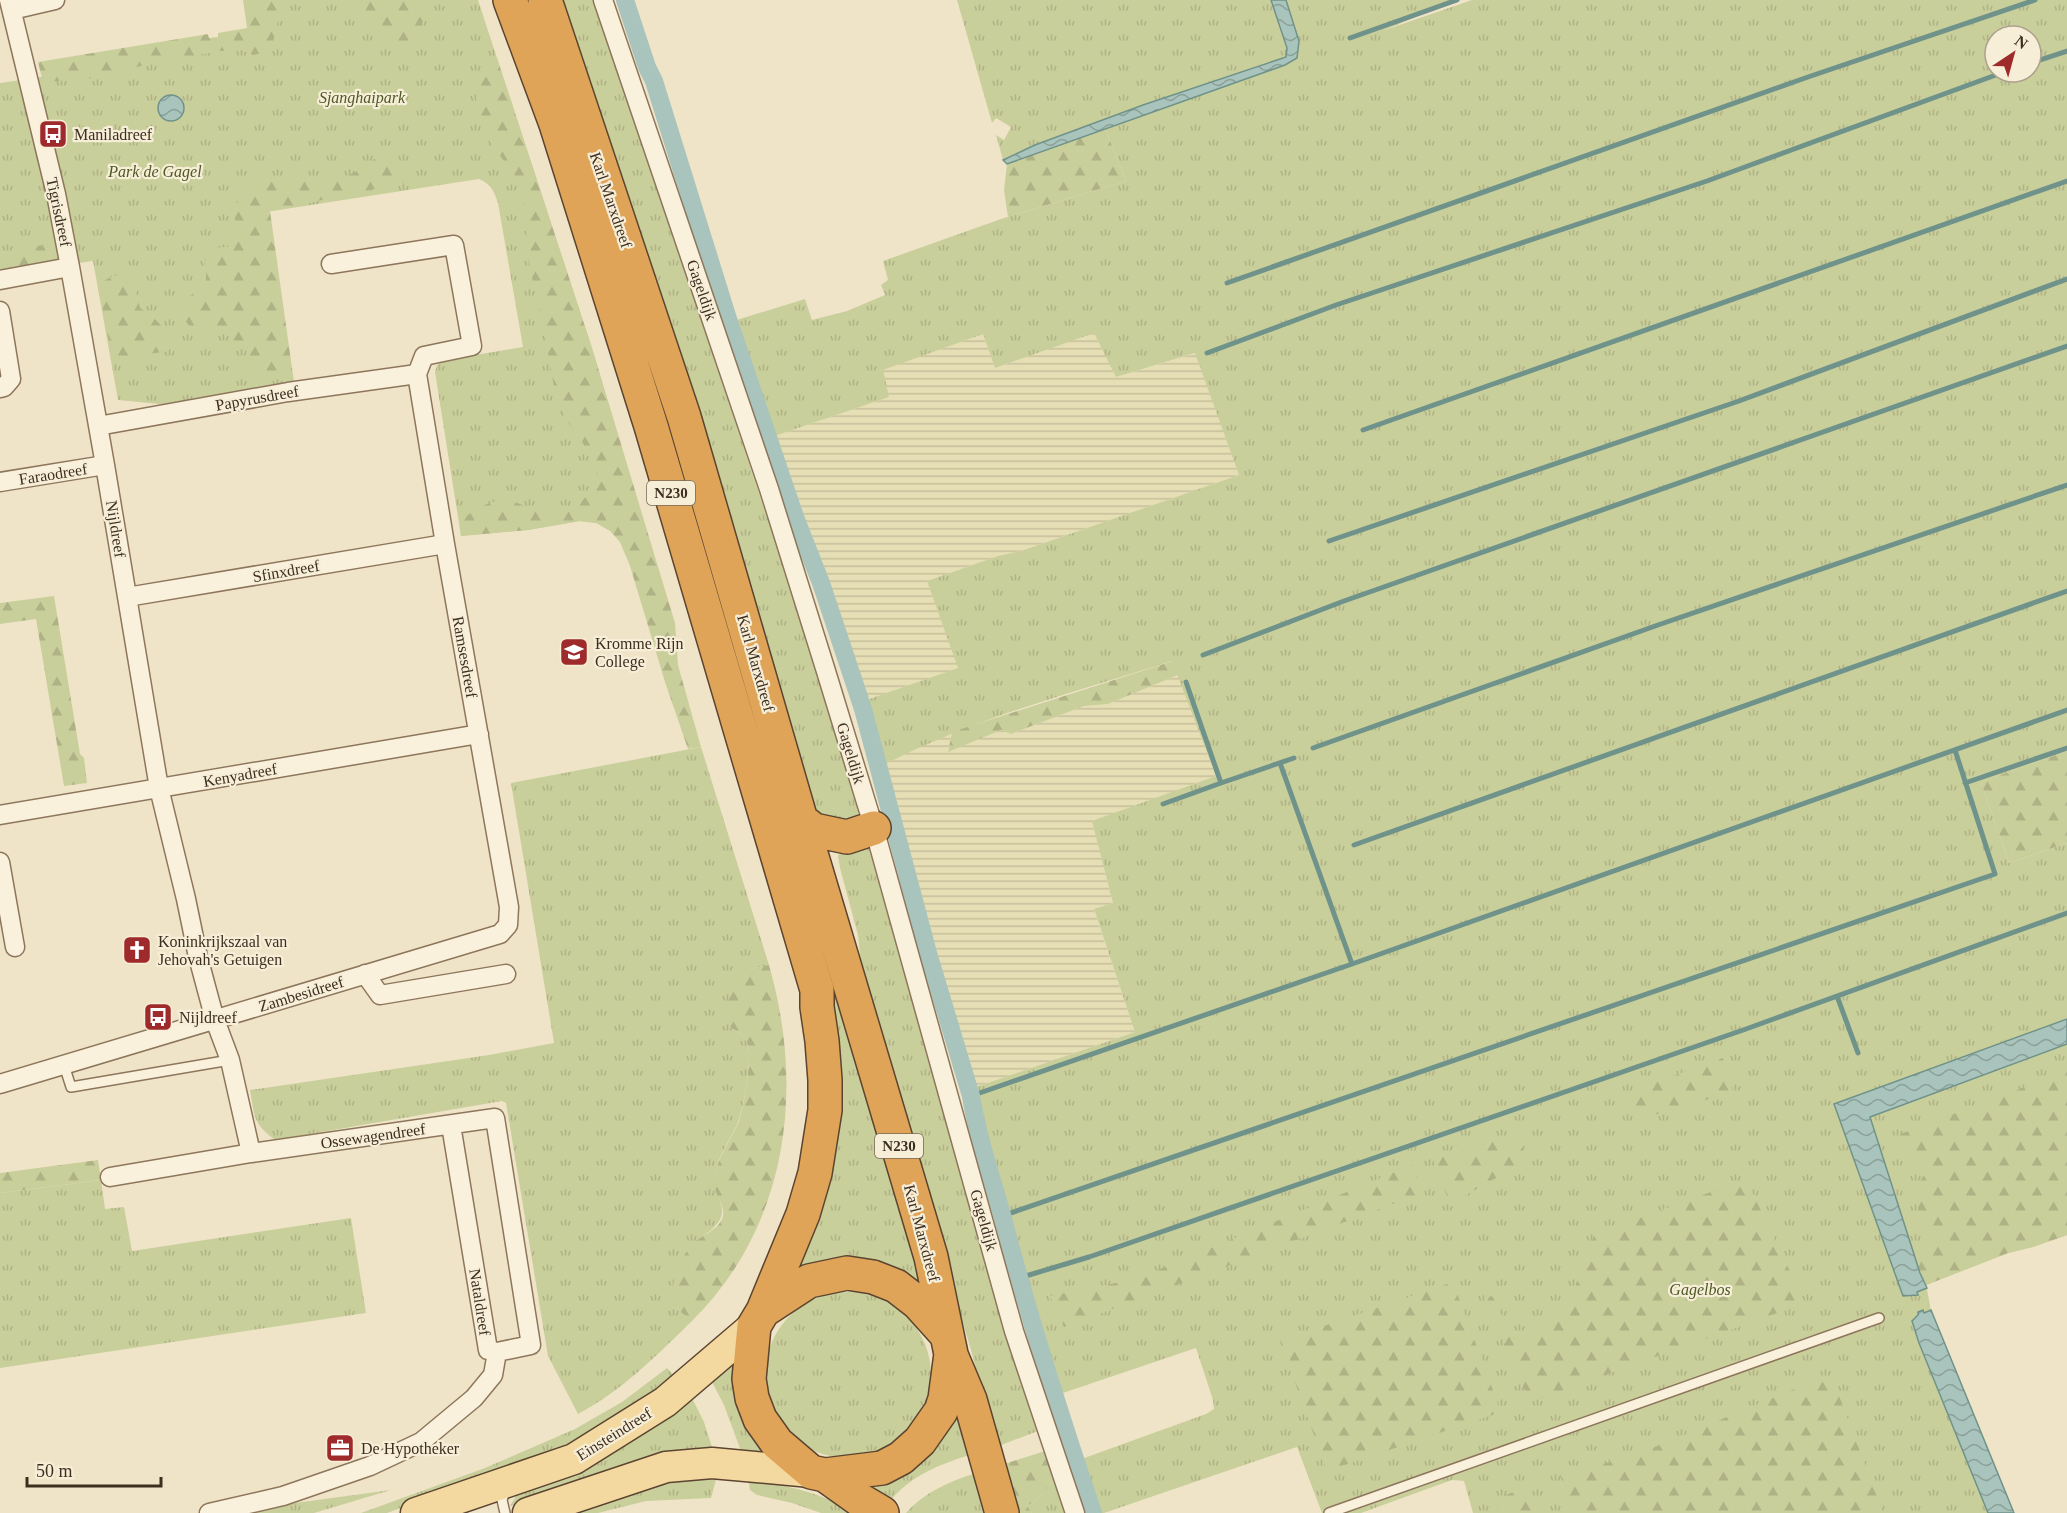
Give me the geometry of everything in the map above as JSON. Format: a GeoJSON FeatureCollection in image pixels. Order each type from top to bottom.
{"type":"FeatureCollection","features":[{"type":"Feature","properties":{"kind":"highway","name":"Karl Marxdreef"},"geometry":{"type":"LineString","coordinates":[[510,0],[556,124],[651,426],[817,990],[825,1080],[825,1110],[815,1173],[803,1214],[758,1318]]}},
{"type":"Feature","properties":{"kind":"highway","name":"Karl Marxdreef"},"geometry":{"type":"LineString","coordinates":[[544,0],[684,417],[931,1257],[948,1343]]}},
{"type":"Feature","properties":{"kind":"highway"},"geometry":{"type":"LineString","coordinates":[[801,820],[814,830],[861,832]]}},
{"type":"Feature","properties":{"kind":"highway"},"geometry":{"type":"LineString","coordinates":[[822,890],[830,860],[861,832]]}},
{"type":"Feature","properties":{"kind":"highway","name":"N230"},"geometry":{"type":"LineString","coordinates":[[882,1513],[818,1474],[777,1443],[760,1419],[752,1398],[749,1379],[758,1318],[808,1281],[847,1274],[873,1277],[896,1286],[918,1303],[948,1343],[970,1400],[1002,1513]]}},
{"type":"Feature","properties":{"kind":"highway","name":"N230"},"geometry":{"type":"LineString","coordinates":[[818,1474],[882,1468],[901,1458],[921,1441],[941,1411],[945,1399],[948,1343]]}},
{"type":"Feature","properties":{"kind":"main road","name":"Einsteindreef"},"geometry":{"type":"LineString","coordinates":[[416,1513],[574,1460],[665,1402],[758,1318]]}},
{"type":"Feature","properties":{"kind":"main road"},"geometry":{"type":"LineString","coordinates":[[528,1513],[666,1467],[712,1463],[818,1474]]}},
{"type":"Feature","properties":{"kind":"street"},"geometry":{"type":"LineString","coordinates":[[10,5],[55,0]]}},
{"type":"Feature","properties":{"kind":"street","name":"Gageldijk"},"geometry":{"type":"LineString","coordinates":[[603,0],[769,489],[861,832],[1014,1331],[1075,1513]]}},
{"type":"Feature","properties":{"kind":"street","name":"Tigrisdreef"},"geometry":{"type":"LineString","coordinates":[[10,5],[56,195],[98,426]]}},
{"type":"Feature","properties":{"kind":"street"},"geometry":{"type":"LineString","coordinates":[[331,264],[453,245],[472,346],[424,356],[419,381]]}},
{"type":"Feature","properties":{"kind":"street"},"geometry":{"type":"LineString","coordinates":[[0,280],[70,267]]}},
{"type":"Feature","properties":{"kind":"street"},"geometry":{"type":"LineString","coordinates":[[0,311],[11,379],[0,388]]}},
{"type":"Feature","properties":{"kind":"street","name":"Papyrusdreef"},"geometry":{"type":"LineString","coordinates":[[98,426],[288,392],[419,381]]}},
{"type":"Feature","properties":{"kind":"street","name":"Ramsesdreef"},"geometry":{"type":"LineString","coordinates":[[419,381],[445,544],[509,907],[508,925]]}},
{"type":"Feature","properties":{"kind":"street","name":"Nijldreef"},"geometry":{"type":"LineString","coordinates":[[98,426],[159,788],[215,1020]]}},
{"type":"Feature","properties":{"kind":"street","name":"Faraodreef"},"geometry":{"type":"LineString","coordinates":[[0,482],[105,465]]}},
{"type":"Feature","properties":{"kind":"street","name":"Sfinxdreef"},"geometry":{"type":"LineString","coordinates":[[127,597],[445,544]]}},
{"type":"Feature","properties":{"kind":"street","name":"Kenyadreef"},"geometry":{"type":"LineString","coordinates":[[0,815],[479,734]]}},
{"type":"Feature","properties":{"kind":"street"},"geometry":{"type":"LineString","coordinates":[[0,862],[15,948]]}},
{"type":"Feature","properties":{"kind":"street","name":"Zambesidreef"},"geometry":{"type":"LineString","coordinates":[[0,1084],[500,934],[508,925]]}},
{"type":"Feature","properties":{"kind":"street","name":"Zambesidreef"},"geometry":{"type":"LineString","coordinates":[[365,974],[380,996],[506,974]]}},
{"type":"Feature","properties":{"kind":"street"},"geometry":{"type":"LineString","coordinates":[[215,1020],[230,1060],[250,1154]]}},
{"type":"Feature","properties":{"kind":"street","name":"Ossewagendreef"},"geometry":{"type":"LineString","coordinates":[[110,1178],[250,1154],[495,1118]]}},
{"type":"Feature","properties":{"kind":"street","name":"Nataldreef"},"geometry":{"type":"LineString","coordinates":[[451,1125],[488,1350],[497,1352],[531,1345],[495,1118]]}},
{"type":"Feature","properties":{"kind":"street"},"geometry":{"type":"LineString","coordinates":[[208,1513],[283,1496],[370,1466],[421,1442],[474,1398],[493,1375],[497,1352]]}},
{"type":"Feature","properties":{"kind":"lane"},"geometry":{"type":"LineString","coordinates":[[64,1065],[71,1087],[230,1060]]}},
{"type":"Feature","properties":{"kind":"lane"},"geometry":{"type":"LineString","coordinates":[[1329,1513],[1879,1318]]}},
{"type":"Feature","properties":{"kind":"lane"},"geometry":{"type":"LineString","coordinates":[[505,1513],[502,1500],[509,1482]]}},
{"type":"Feature","properties":{"kind":"shaded area"},"geometry":{"type":"Polygon","coordinates":[[[1094,332],[1116,377],[1196,353],[1239,475],[1024,550],[998,556],[927,581],[959,668],[855,704],[766,439],[889,397],[882,370],[983,334],[995,368],[1094,332]]]}},
{"type":"Feature","properties":{"kind":"shaded area"},"geometry":{"type":"Polygon","coordinates":[[[1178,675],[1216,776],[1093,822],[1113,903],[1094,910],[1135,1032],[962,1092],[876,769],[915,748],[952,732],[948,751],[1001,730],[1011,734],[1084,706],[1108,704],[1178,675]]]}},
{"type":"Feature","properties":{"kind":"green space"},"geometry":{"type":"Polygon","coordinates":[[[243,0],[290,0],[277,24],[273,51],[253,55],[241,50],[220,51],[87,79],[43,82],[38,62],[208,34],[209,38],[218,37],[218,33],[247,28],[243,0]]]}},
{"type":"Feature","properties":{"kind":"green space"},"geometry":{"type":"Polygon","coordinates":[[[255,0],[478,0],[592,348],[643,520],[596,523],[580,521],[528,530],[461,536],[435,372],[437,365],[445,360],[523,347],[498,203],[492,188],[479,179],[266,212],[286,368],[292,368],[294,382],[200,408],[118,400],[93,261],[0,274],[0,83],[262,44],[255,0]]]}},
{"type":"Feature","properties":{"kind":"green space"},"geometry":{"type":"Polygon","coordinates":[[[342,0],[424,0],[426,10],[418,37],[401,50],[387,47],[353,5],[342,0]]]}},
{"type":"Feature","properties":{"kind":"green space"},"geometry":{"type":"Polygon","coordinates":[[[519,0],[536,0],[661,372],[924,1279],[918,1281],[898,1268],[862,1258],[827,1259],[795,1270],[825,1200],[833,1154],[837,1091],[519,0]]]}},
{"type":"Feature","properties":{"kind":"green space"},"geometry":{"type":"Polygon","coordinates":[[[556,0],[597,0],[803,624],[860,808],[854,823],[839,827],[810,811],[556,0]]]}},
{"type":"Feature","properties":{"kind":"green space"},"geometry":{"type":"Polygon","coordinates":[[[957,0],[1271,0],[1287,48],[1286,57],[1143,105],[1035,145],[1003,160],[996,135],[1004,140],[1011,127],[996,118],[992,123],[957,0]]]}},
{"type":"Feature","properties":{"kind":"green space","name":"Gagelbos"},"geometry":{"type":"Polygon","coordinates":[[[1286,0],[1455,0],[1385,30],[1472,0],[2067,0],[2067,751],[1981,782],[2009,863],[2067,843],[2067,1235],[2008,1253],[1926,1285],[1931,1310],[2014,1513],[1473,1513],[1464,1481],[1452,1480],[1361,1513],[1322,1513],[1297,1447],[1104,1513],[1092,1513],[1076,1461],[1206,1414],[1214,1409],[1213,1400],[1196,1348],[1051,1397],[1013,1281],[962,1092],[1135,1032],[1094,909],[1113,903],[1092,821],[1216,776],[1172,661],[984,721],[911,751],[876,769],[855,704],[958,668],[927,581],[998,556],[1024,550],[1239,475],[1195,353],[1116,377],[1094,333],[995,368],[983,334],[883,370],[889,397],[766,439],[727,323],[805,299],[812,320],[847,311],[885,295],[881,285],[888,280],[883,261],[1001,219],[1126,181],[1105,128],[1285,65],[1299,41],[1286,0]]]}},
{"type":"Feature","properties":{"kind":"green space"},"geometry":{"type":"Polygon","coordinates":[[[497,58],[592,348],[675,623],[678,665],[701,747],[688,749],[630,566],[620,542],[610,531],[596,523],[580,521],[528,530],[461,536],[459,521],[483,506],[504,501],[542,510],[563,510],[581,502],[588,495],[598,475],[583,443],[568,422],[556,397],[530,269],[522,192],[515,176],[490,142],[476,98],[478,76],[486,65],[497,58]]]}},
{"type":"Feature","properties":{"kind":"green space"},"geometry":{"type":"Polygon","coordinates":[[[1105,128],[1126,181],[1008,217],[1004,190],[1007,164],[1105,128]]]}},
{"type":"Feature","properties":{"kind":"green space"},"geometry":{"type":"Polygon","coordinates":[[[382,153],[396,159],[408,182],[270,211],[292,368],[255,374],[246,369],[248,354],[254,342],[238,346],[223,327],[198,329],[187,323],[183,306],[185,301],[205,283],[205,261],[214,248],[235,246],[236,209],[243,191],[251,186],[276,181],[343,177],[359,170],[382,153]]]}},
{"type":"Feature","properties":{"kind":"green space"},"geometry":{"type":"Polygon","coordinates":[[[52,243],[56,261],[0,270],[0,254],[52,243]]]}},
{"type":"Feature","properties":{"kind":"green space"},"geometry":{"type":"Polygon","coordinates":[[[123,275],[133,279],[140,308],[161,325],[167,337],[169,351],[112,359],[98,284],[113,276],[123,275]]]}},
{"type":"Feature","properties":{"kind":"green space"},"geometry":{"type":"Polygon","coordinates":[[[54,596],[80,754],[84,758],[87,783],[64,786],[36,619],[0,624],[0,603],[54,596]]]}},
{"type":"Feature","properties":{"kind":"green space"},"geometry":{"type":"Polygon","coordinates":[[[1173,661],[1178,675],[1108,704],[1084,706],[1011,734],[1001,730],[948,752],[952,732],[1173,661]]]}},
{"type":"Feature","properties":{"kind":"green space"},"geometry":{"type":"Polygon","coordinates":[[[701,747],[769,965],[751,969],[729,1026],[743,1036],[748,1045],[749,1061],[743,1106],[717,1167],[715,1179],[722,1213],[720,1220],[700,1238],[678,1309],[693,1320],[624,1383],[578,1414],[548,1356],[506,1103],[502,1101],[275,1140],[258,1124],[250,1090],[489,1055],[554,1043],[511,783],[701,747]]]}},
{"type":"Feature","properties":{"kind":"green space"},"geometry":{"type":"Polygon","coordinates":[[[2067,751],[2067,843],[2009,863],[1981,782],[2067,751]]]}},
{"type":"Feature","properties":{"kind":"green space"},"geometry":{"type":"Polygon","coordinates":[[[871,846],[966,1193],[1038,1431],[996,1447],[971,1350],[863,984],[858,935],[838,856],[844,848],[871,846]]]}},
{"type":"Feature","properties":{"kind":"green space"},"geometry":{"type":"Polygon","coordinates":[[[769,965],[780,1012],[786,1060],[786,1107],[780,1154],[768,1199],[750,1242],[725,1283],[693,1320],[679,1310],[674,1302],[673,1285],[678,1267],[691,1246],[716,1227],[722,1219],[723,1210],[714,1184],[715,1176],[720,1158],[739,1121],[748,1072],[748,1045],[743,1036],[729,1026],[728,1002],[733,987],[743,974],[754,968],[769,965]]]}},
{"type":"Feature","properties":{"kind":"green space"},"geometry":{"type":"Polygon","coordinates":[[[1723,1058],[1733,1092],[1637,1120],[1631,1091],[1723,1058]]]}},
{"type":"Feature","properties":{"kind":"green space"},"geometry":{"type":"Polygon","coordinates":[[[2067,1071],[2067,1235],[2008,1253],[1926,1285],[1914,1254],[1932,1249],[1913,1192],[1924,1175],[1898,1135],[2067,1071]]]}},
{"type":"Feature","properties":{"kind":"green space"},"geometry":{"type":"Polygon","coordinates":[[[1518,1135],[1526,1161],[1450,1204],[1433,1159],[1518,1135]]]}},
{"type":"Feature","properties":{"kind":"green space"},"geometry":{"type":"Polygon","coordinates":[[[98,1160],[101,1180],[0,1193],[0,1173],[98,1160]]]}},
{"type":"Feature","properties":{"kind":"green space"},"geometry":{"type":"Polygon","coordinates":[[[1412,1165],[1422,1193],[1064,1327],[1050,1296],[1136,1279],[1412,1165]]]}},
{"type":"Feature","properties":{"kind":"green space","name":"Gagelbos"},"geometry":{"type":"Polygon","coordinates":[[[1746,1179],[1805,1303],[1530,1402],[1483,1294],[1493,1297],[1518,1351],[1570,1301],[1594,1235],[1746,1179]]]}},
{"type":"Feature","properties":{"kind":"green space"},"geometry":{"type":"Polygon","coordinates":[[[101,1180],[105,1209],[124,1207],[132,1251],[351,1218],[366,1313],[0,1368],[0,1193],[101,1180]]]}},
{"type":"Feature","properties":{"kind":"green space"},"geometry":{"type":"Polygon","coordinates":[[[1453,1282],[1501,1412],[1327,1471],[1280,1341],[1453,1282]]]}},
{"type":"Feature","properties":{"kind":"green space"},"geometry":{"type":"Polygon","coordinates":[[[848,1292],[880,1299],[894,1306],[906,1317],[917,1329],[924,1343],[931,1375],[924,1407],[917,1421],[906,1433],[894,1444],[880,1451],[848,1458],[816,1451],[802,1444],[790,1433],[779,1421],[772,1407],[765,1375],[772,1343],[779,1329],[790,1317],[802,1306],[816,1299],[848,1292]]]}},
{"type":"Feature","properties":{"kind":"green space"},"geometry":{"type":"Polygon","coordinates":[[[733,1360],[734,1393],[738,1410],[751,1434],[767,1455],[742,1454],[724,1405],[711,1380],[733,1360]]]}},
{"type":"Feature","properties":{"kind":"green space"},"geometry":{"type":"Polygon","coordinates":[[[667,1368],[678,1380],[601,1431],[514,1467],[387,1513],[361,1513],[485,1468],[575,1429],[622,1402],[667,1368]]]}},
{"type":"Feature","properties":{"kind":"green space"},"geometry":{"type":"Polygon","coordinates":[[[1811,1382],[1834,1382],[1883,1513],[1573,1513],[1560,1475],[1633,1456],[1811,1382]]]}},
{"type":"Feature","properties":{"kind":"green space"},"geometry":{"type":"Polygon","coordinates":[[[691,1396],[704,1422],[714,1453],[557,1491],[510,1506],[516,1496],[691,1396]]]}},
{"type":"Feature","properties":{"kind":"green space"},"geometry":{"type":"Polygon","coordinates":[[[958,1402],[973,1454],[938,1466],[916,1478],[889,1503],[866,1487],[958,1402]]]}},
{"type":"Feature","properties":{"kind":"green space"},"geometry":{"type":"Polygon","coordinates":[[[1045,1451],[1055,1478],[1037,1500],[1027,1506],[1032,1513],[1016,1513],[1001,1465],[1045,1451]]]}},
{"type":"Feature","properties":{"kind":"green space"},"geometry":{"type":"Polygon","coordinates":[[[979,1472],[991,1513],[906,1513],[922,1499],[940,1488],[979,1472]]]}},
{"type":"Feature","properties":{"kind":"green space"},"geometry":{"type":"Polygon","coordinates":[[[717,1476],[711,1498],[646,1501],[598,1513],[552,1513],[633,1485],[717,1476]]]}},
{"type":"Feature","properties":{"kind":"green space"},"geometry":{"type":"Polygon","coordinates":[[[1055,1478],[1066,1513],[1032,1513],[1027,1506],[1037,1500],[1055,1478]]]}},
{"type":"Feature","properties":{"kind":"green space"},"geometry":{"type":"Polygon","coordinates":[[[748,1479],[804,1491],[858,1513],[821,1513],[757,1495],[750,1490],[748,1479]]]}},
{"type":"Feature","properties":{"kind":"green space"},"geometry":{"type":"Polygon","coordinates":[[[1528,1487],[1537,1513],[1498,1513],[1494,1499],[1528,1487]]]}},
{"type":"Feature","properties":{"kind":"green space"},"geometry":{"type":"Polygon","coordinates":[[[391,1490],[314,1513],[253,1513],[295,1503],[391,1490]]]}},
{"type":"Feature","properties":{"kind":"water"},"geometry":{"type":"Polygon","coordinates":[[[1271,0],[1286,0],[1299,41],[1297,58],[1285,65],[1007,164],[1003,160],[1035,145],[1143,105],[1286,57],[1287,48],[1271,0]]]}},
{"type":"Feature","properties":{"kind":"water"},"geometry":{"type":"Polygon","coordinates":[[[171,95],[180,99],[184,108],[180,117],[171,121],[162,117],[158,108],[162,99],[171,95]]]}},
{"type":"Feature","properties":{"kind":"water"},"geometry":{"type":"Polygon","coordinates":[[[2067,1019],[2067,1044],[1870,1117],[1920,1273],[1927,1288],[1917,1292],[1918,1295],[1903,1296],[1834,1104],[2067,1019]]]}},
{"type":"Feature","properties":{"kind":"water"},"geometry":{"type":"Polygon","coordinates":[[[1923,1310],[1924,1313],[1931,1310],[2014,1513],[1988,1513],[1919,1343],[1912,1321],[1918,1312],[1923,1310]]]}},
{"type":"Feature","properties":{"kind":"waterway"},"geometry":{"type":"LineString","coordinates":[[625,0],[647,67],[654,81],[728,319],[863,709],[928,953],[971,1096],[981,1141],[1023,1290],[1093,1513]]}},
{"type":"Feature","properties":{"kind":"waterway"},"geometry":{"type":"LineString","coordinates":[[1350,38],[1457,0]]}},
{"type":"Feature","properties":{"kind":"waterway"},"geometry":{"type":"LineString","coordinates":[[1227,283],[1808,77],[2035,0]]}},
{"type":"Feature","properties":{"kind":"waterway"},"geometry":{"type":"LineString","coordinates":[[2043,59],[2067,51]]}},
{"type":"Feature","properties":{"kind":"waterway"},"geometry":{"type":"LineString","coordinates":[[1207,353],[1336,305],[1707,181],[1983,80]]}},
{"type":"Feature","properties":{"kind":"waterway"},"geometry":{"type":"LineString","coordinates":[[1363,430],[2067,181]]}},
{"type":"Feature","properties":{"kind":"waterway"},"geometry":{"type":"LineString","coordinates":[[1329,541],[1739,401],[2067,279]]}},
{"type":"Feature","properties":{"kind":"waterway"},"geometry":{"type":"LineString","coordinates":[[1203,655],[1344,601],[2067,346]]}},
{"type":"Feature","properties":{"kind":"waterway"},"geometry":{"type":"LineString","coordinates":[[1313,748],[1658,625],[2067,485]]}},
{"type":"Feature","properties":{"kind":"waterway"},"geometry":{"type":"LineString","coordinates":[[1354,845],[2067,591]]}},
{"type":"Feature","properties":{"kind":"waterway"},"geometry":{"type":"LineString","coordinates":[[1163,804],[1221,783],[1186,682]]}},
{"type":"Feature","properties":{"kind":"waterway"},"geometry":{"type":"LineString","coordinates":[[971,1096],[1352,964],[2067,710]]}},
{"type":"Feature","properties":{"kind":"waterway"},"geometry":{"type":"LineString","coordinates":[[1965,783],[2067,748]]}},
{"type":"Feature","properties":{"kind":"waterway"},"geometry":{"type":"LineString","coordinates":[[1002,1216],[1995,874],[1955,750]]}},
{"type":"Feature","properties":{"kind":"waterway"},"geometry":{"type":"LineString","coordinates":[[1221,783],[1294,758]]}},
{"type":"Feature","properties":{"kind":"waterway"},"geometry":{"type":"LineString","coordinates":[[1280,763],[1352,964]]}},
{"type":"Feature","properties":{"kind":"waterway"},"geometry":{"type":"LineString","coordinates":[[1019,1278],[1089,1257],[1746,1029],[2067,913]]}},
{"type":"Feature","properties":{"kind":"waterway"},"geometry":{"type":"LineString","coordinates":[[1837,996],[1858,1053]]}},
{"type":"Feature","properties":{"kind":"place","name":"Maniladreef"},"geometry":{"type":"Point","coordinates":[53,134]}},
{"type":"Feature","properties":{"kind":"place","name":"Kromme Rijn College"},"geometry":{"type":"Point","coordinates":[574,652]}},
{"type":"Feature","properties":{"kind":"place","name":"Koninkrijkszaal van Jehovah's Getuigen"},"geometry":{"type":"Point","coordinates":[137,950]}},
{"type":"Feature","properties":{"kind":"place","name":"Nijldreef"},"geometry":{"type":"Point","coordinates":[158,1017]}},
{"type":"Feature","properties":{"kind":"place","name":"De Hypotheker"},"geometry":{"type":"Point","coordinates":[340,1448]}},
{"type":"Feature","properties":{"kind":"park label","name":"Sjanghaipark"},"geometry":{"type":"Point","coordinates":[362,97]}},
{"type":"Feature","properties":{"kind":"park label","name":"Park de Gagel"},"geometry":{"type":"Point","coordinates":[155,171]}}]}
